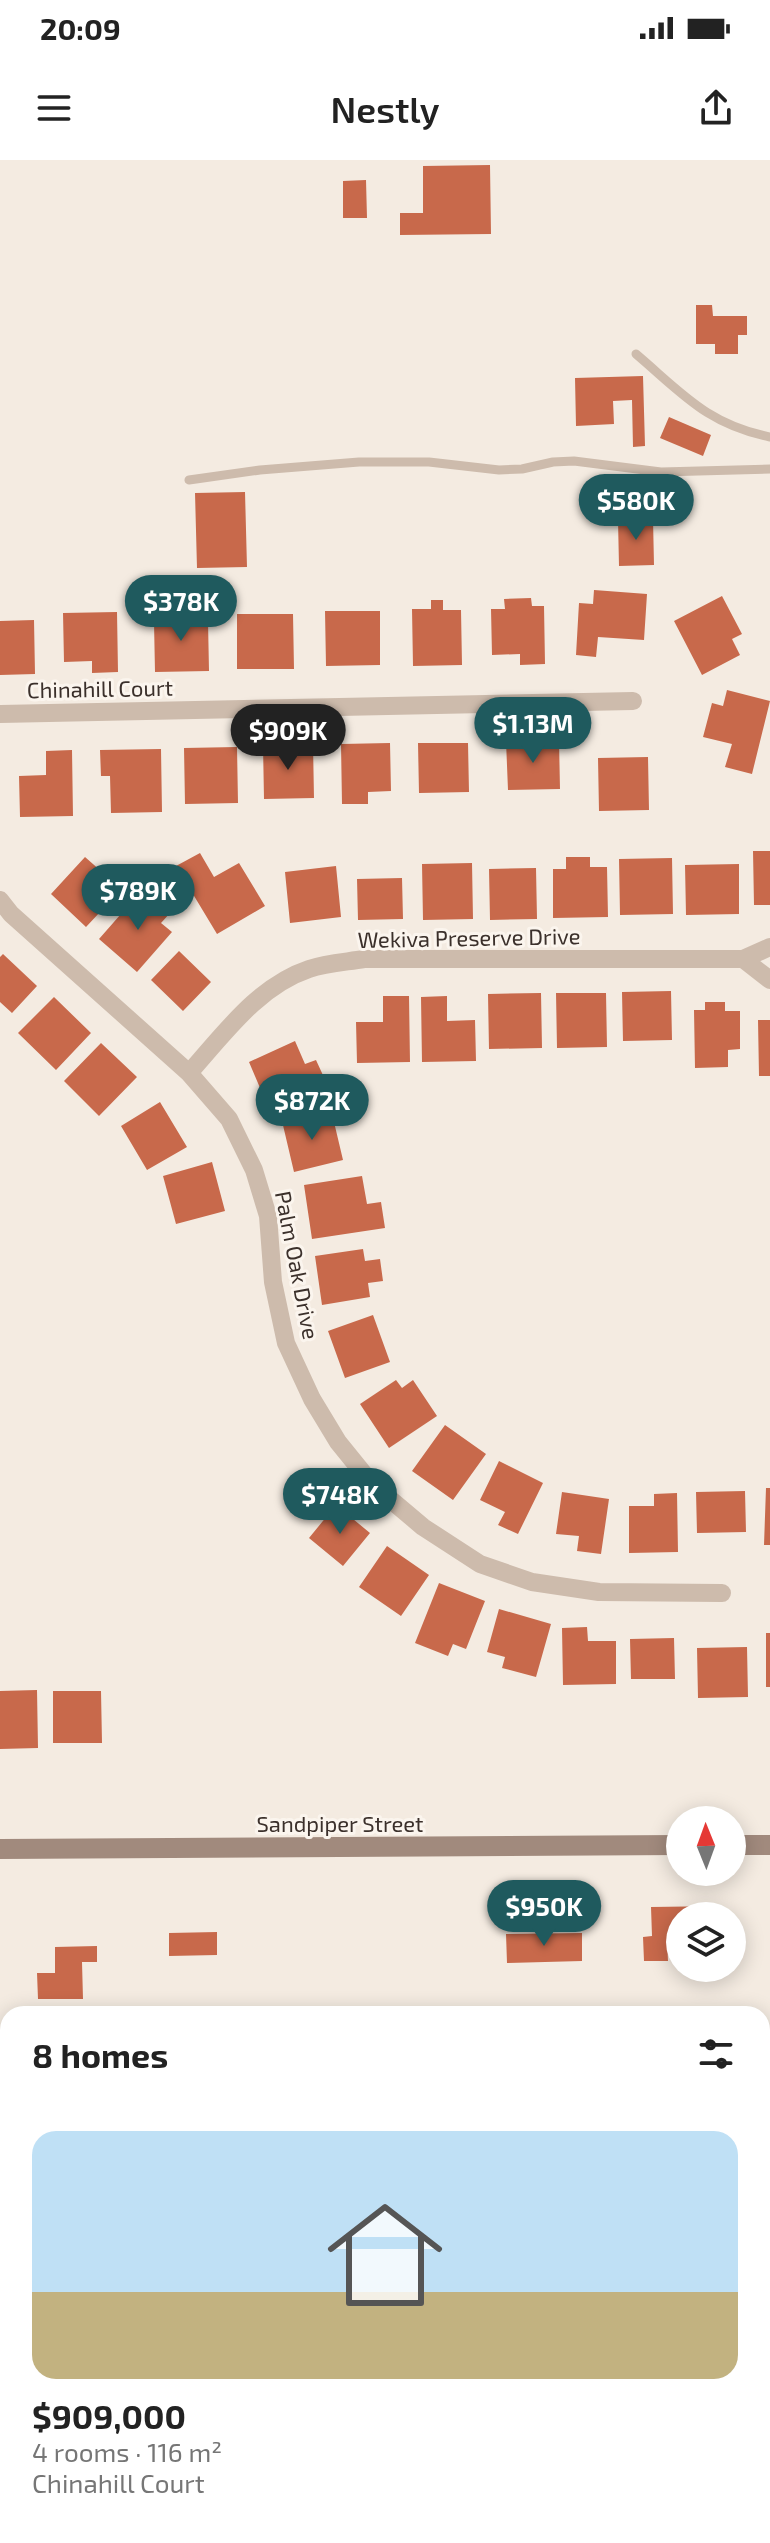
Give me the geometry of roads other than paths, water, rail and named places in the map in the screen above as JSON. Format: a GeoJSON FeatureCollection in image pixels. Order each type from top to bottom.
{"type":"FeatureCollection","features":[{"type":"Feature","properties":{"kind":"street","name":"Chinahill Court"},"geometry":{"type":"LineString","coordinates":[[0,714],[633,701]]}},
{"type":"Feature","properties":{"kind":"street","name":"Palm Oak Drive"},"geometry":{"type":"LineString","coordinates":[[0,900],[11,914],[189,1073],[229,1119],[254,1170],[268,1216],[273,1282],[286,1343],[312,1399],[338,1442],[372,1484],[423,1527],[480,1564],[532,1582],[599,1592],[722,1593]]}},
{"type":"Feature","properties":{"kind":"street","name":"Wekiva Preserve Drive"},"geometry":{"type":"LineString","coordinates":[[189,1073],[247,1010],[277,983],[310,969],[364,959],[743,959],[770,947]]}},
{"type":"Feature","properties":{"kind":"street"},"geometry":{"type":"LineString","coordinates":[[743,959],[770,980]]}},
{"type":"Feature","properties":{"kind":"street","name":"Sandpiper Street"},"geometry":{"type":"LineString","coordinates":[[0,1849],[666,1845]]}},
{"type":"Feature","properties":{"kind":"street"},"geometry":{"type":"LineString","coordinates":[[746,1845],[770,1845]]}},
{"type":"Feature","properties":{"kind":"lane"},"geometry":{"type":"LineString","coordinates":[[636,354],[702,411],[745,432],[770,437]]}},
{"type":"Feature","properties":{"kind":"lane"},"geometry":{"type":"LineString","coordinates":[[189,480],[260,470],[359,462],[429,462],[499,470],[574,461],[661,472],[770,469]]}}]}
